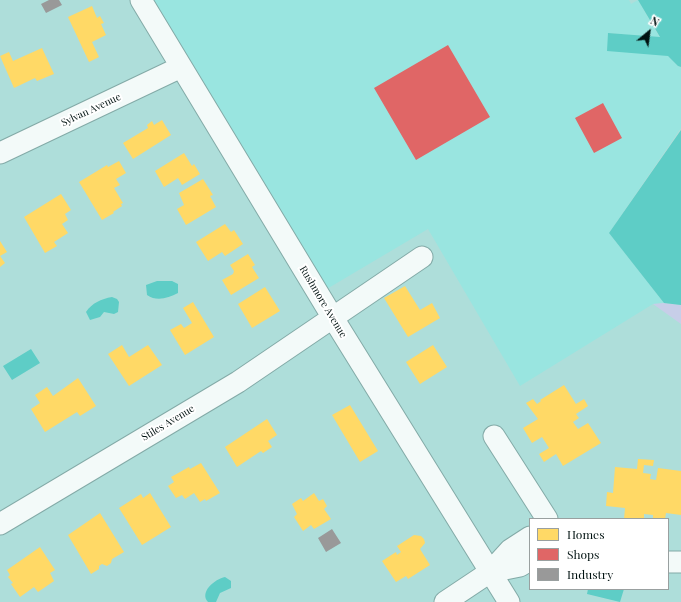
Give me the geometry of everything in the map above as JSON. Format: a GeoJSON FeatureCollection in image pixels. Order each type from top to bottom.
{"type":"FeatureCollection","features":[{"type":"Feature","properties":{"kind":"street","name":"Rushmore Avenue"},"geometry":{"type":"LineString","coordinates":[[141,0],[333,318],[509,602]]}},
{"type":"Feature","properties":{"kind":"street","name":"Sylvan Avenue"},"geometry":{"type":"LineString","coordinates":[[0,153],[181,67]]}},
{"type":"Feature","properties":{"kind":"street","name":"Stiles Avenue"},"geometry":{"type":"LineString","coordinates":[[0,524],[238,382],[422,257]]}},
{"type":"Feature","properties":{"kind":"street"},"geometry":{"type":"LineString","coordinates":[[494,436],[546,518]]}},
{"type":"Feature","properties":{"kind":"street"},"geometry":{"type":"LineString","coordinates":[[445,602],[490,572],[510,550],[529,538]]}},
{"type":"Feature","properties":{"kind":"street"},"geometry":{"type":"LineString","coordinates":[[490,572],[520,566],[529,561]]}},
{"type":"Feature","properties":{"kind":"street"},"geometry":{"type":"LineString","coordinates":[[669,562],[681,562]]}},
{"type":"Feature","properties":{"kind":"shaded area"},"geometry":{"type":"Polygon","coordinates":[[[147,0],[629,0],[631,4],[638,0],[660,38],[609,33],[668,56],[681,67],[681,128],[609,233],[664,303],[653,304],[520,386],[428,229],[320,293],[147,0]]]}},
{"type":"Feature","properties":{"kind":"shaded area"},"geometry":{"type":"Polygon","coordinates":[[[638,0],[681,0],[681,67],[668,56],[607,51],[608,33],[660,37],[638,0]]]}},
{"type":"Feature","properties":{"kind":"shaded area"},"geometry":{"type":"Polygon","coordinates":[[[681,130],[681,305],[664,303],[609,233],[681,130]]]}},
{"type":"Feature","properties":{"kind":"shaded area"},"geometry":{"type":"Polygon","coordinates":[[[157,281],[172,281],[178,284],[178,293],[159,299],[147,295],[146,285],[157,281]]]}},
{"type":"Feature","properties":{"kind":"shaded area"},"geometry":{"type":"Polygon","coordinates":[[[112,297],[117,299],[119,302],[118,312],[114,314],[104,312],[100,317],[90,320],[86,312],[88,309],[97,302],[112,297]]]}},
{"type":"Feature","properties":{"kind":"shaded area"},"geometry":{"type":"Polygon","coordinates":[[[664,303],[681,305],[681,324],[653,304],[664,303]]]}},
{"type":"Feature","properties":{"kind":"shaded area"},"geometry":{"type":"Polygon","coordinates":[[[31,349],[40,363],[12,380],[3,366],[31,349]]]}},
{"type":"Feature","properties":{"kind":"shaded area"},"geometry":{"type":"Polygon","coordinates":[[[225,577],[231,581],[231,588],[220,593],[216,602],[208,602],[205,594],[209,586],[217,580],[225,577]]]}},
{"type":"Feature","properties":{"kind":"shaded area"},"geometry":{"type":"Polygon","coordinates":[[[588,590],[624,590],[620,602],[587,594],[588,590]]]}},
{"type":"Feature","properties":{"kind":"building: Homes"},"geometry":{"type":"Polygon","coordinates":[[[92,6],[97,18],[100,16],[104,23],[101,24],[106,35],[92,42],[99,57],[89,62],[68,17],[92,6]]]}},
{"type":"Feature","properties":{"kind":"building: Homes"},"geometry":{"type":"Polygon","coordinates":[[[42,48],[54,74],[37,81],[35,78],[14,88],[0,56],[9,52],[13,61],[42,48]]]}},
{"type":"Feature","properties":{"kind":"building: Homes"},"geometry":{"type":"Polygon","coordinates":[[[162,120],[171,135],[133,159],[123,143],[148,128],[147,125],[152,121],[154,125],[162,120]]]}},
{"type":"Feature","properties":{"kind":"building: Homes"},"geometry":{"type":"Polygon","coordinates":[[[184,153],[192,166],[194,164],[200,174],[182,185],[178,178],[164,187],[155,171],[184,153]]]}},
{"type":"Feature","properties":{"kind":"building: Homes"},"geometry":{"type":"Polygon","coordinates":[[[119,161],[126,173],[116,179],[120,185],[114,188],[123,203],[121,204],[122,206],[113,212],[114,213],[102,220],[79,182],[107,165],[108,167],[119,161]]]}},
{"type":"Feature","properties":{"kind":"building: Homes"},"geometry":{"type":"Polygon","coordinates":[[[203,179],[213,195],[210,196],[216,207],[186,225],[177,209],[184,205],[179,193],[203,179]]]}},
{"type":"Feature","properties":{"kind":"building: Homes"},"geometry":{"type":"Polygon","coordinates":[[[61,194],[71,210],[65,214],[68,220],[62,224],[68,233],[54,242],[57,246],[45,253],[24,217],[61,194]]]}},
{"type":"Feature","properties":{"kind":"building: Homes"},"geometry":{"type":"Polygon","coordinates":[[[225,224],[231,232],[234,230],[243,244],[225,256],[222,252],[208,261],[196,242],[225,224]]]}},
{"type":"Feature","properties":{"kind":"building: Homes"},"geometry":{"type":"Polygon","coordinates":[[[0,241],[7,252],[0,256],[0,241]]]}},
{"type":"Feature","properties":{"kind":"building: Homes"},"geometry":{"type":"Polygon","coordinates":[[[248,254],[255,265],[252,267],[259,278],[231,295],[222,280],[233,274],[234,271],[230,265],[248,254]]]}},
{"type":"Feature","properties":{"kind":"building: Homes"},"geometry":{"type":"Polygon","coordinates":[[[0,256],[5,263],[0,267],[0,256]]]}},
{"type":"Feature","properties":{"kind":"building: Homes"},"geometry":{"type":"Polygon","coordinates":[[[405,286],[420,310],[432,303],[440,318],[408,337],[384,298],[405,286]]]}},
{"type":"Feature","properties":{"kind":"building: Homes"},"geometry":{"type":"Polygon","coordinates":[[[265,287],[280,311],[252,328],[238,304],[265,287]]]}},
{"type":"Feature","properties":{"kind":"building: Homes"},"geometry":{"type":"Polygon","coordinates":[[[193,302],[214,337],[185,355],[170,330],[181,324],[184,328],[192,323],[183,308],[193,302]]]}},
{"type":"Feature","properties":{"kind":"building: Homes"},"geometry":{"type":"Polygon","coordinates":[[[122,345],[129,357],[148,345],[162,365],[129,386],[108,354],[122,345]]]}},
{"type":"Feature","properties":{"kind":"building: Homes"},"geometry":{"type":"Polygon","coordinates":[[[433,345],[447,367],[420,384],[406,362],[433,345]]]}},
{"type":"Feature","properties":{"kind":"building: Homes"},"geometry":{"type":"Polygon","coordinates":[[[78,378],[96,406],[80,416],[77,412],[45,432],[31,409],[40,403],[35,395],[47,387],[53,396],[78,378]]]}},
{"type":"Feature","properties":{"kind":"building: Homes"},"geometry":{"type":"Polygon","coordinates":[[[564,385],[576,404],[584,399],[588,406],[576,414],[579,418],[573,422],[578,429],[588,423],[601,443],[563,466],[556,454],[544,462],[539,454],[549,448],[542,437],[532,443],[523,428],[538,419],[526,403],[533,399],[537,404],[541,401],[540,400],[564,385]]]}},
{"type":"Feature","properties":{"kind":"building: Homes"},"geometry":{"type":"Polygon","coordinates":[[[350,405],[378,451],[360,462],[332,415],[350,405]]]}},
{"type":"Feature","properties":{"kind":"building: Homes"},"geometry":{"type":"Polygon","coordinates":[[[267,419],[277,435],[268,441],[272,447],[263,453],[261,451],[237,467],[225,447],[267,419]]]}},
{"type":"Feature","properties":{"kind":"building: Homes"},"geometry":{"type":"Polygon","coordinates":[[[638,459],[654,460],[653,466],[644,465],[643,473],[651,474],[650,479],[656,480],[658,468],[681,471],[681,515],[666,513],[665,518],[653,518],[653,515],[644,514],[644,518],[624,518],[625,508],[606,506],[607,492],[613,493],[615,467],[637,469],[638,459]]]}},
{"type":"Feature","properties":{"kind":"building: Homes"},"geometry":{"type":"Polygon","coordinates":[[[201,463],[220,493],[206,501],[205,499],[200,502],[194,493],[185,499],[182,495],[176,498],[168,486],[174,482],[171,477],[189,467],[190,469],[201,463]]]}},
{"type":"Feature","properties":{"kind":"building: Homes"},"geometry":{"type":"Polygon","coordinates":[[[150,493],[171,527],[142,545],[119,508],[141,494],[143,498],[150,493]]]}},
{"type":"Feature","properties":{"kind":"building: Homes"},"geometry":{"type":"Polygon","coordinates":[[[314,493],[319,501],[323,499],[327,506],[324,509],[331,519],[314,529],[311,525],[303,531],[294,517],[297,514],[292,504],[301,498],[303,501],[314,493]]]}},
{"type":"Feature","properties":{"kind":"building: Homes"},"geometry":{"type":"Polygon","coordinates":[[[100,513],[124,552],[112,559],[111,563],[107,566],[102,564],[99,566],[99,569],[91,574],[68,535],[100,513]]]}},
{"type":"Feature","properties":{"kind":"building: Homes"},"geometry":{"type":"Polygon","coordinates":[[[414,535],[421,536],[424,539],[425,543],[420,549],[430,565],[408,579],[406,576],[396,582],[382,561],[396,552],[397,555],[401,552],[397,546],[414,535]]]}},
{"type":"Feature","properties":{"kind":"building: Homes"},"geometry":{"type":"Polygon","coordinates":[[[40,547],[55,570],[50,573],[54,581],[38,592],[34,587],[20,597],[11,584],[13,583],[8,577],[10,575],[7,570],[40,547]]]}},
{"type":"Feature","properties":{"kind":"building: Shops"},"geometry":{"type":"Polygon","coordinates":[[[448,45],[490,117],[416,160],[374,88],[448,45]]]}},
{"type":"Feature","properties":{"kind":"building: Shops"},"geometry":{"type":"Polygon","coordinates":[[[603,103],[622,138],[594,153],[575,118],[603,103]]]}},
{"type":"Feature","properties":{"kind":"building: Industry"},"geometry":{"type":"Polygon","coordinates":[[[49,0],[59,0],[62,5],[46,13],[41,4],[49,0]]]}},
{"type":"Feature","properties":{"kind":"building: Industry"},"geometry":{"type":"Polygon","coordinates":[[[332,529],[341,543],[326,552],[318,538],[332,529]]]}}]}
